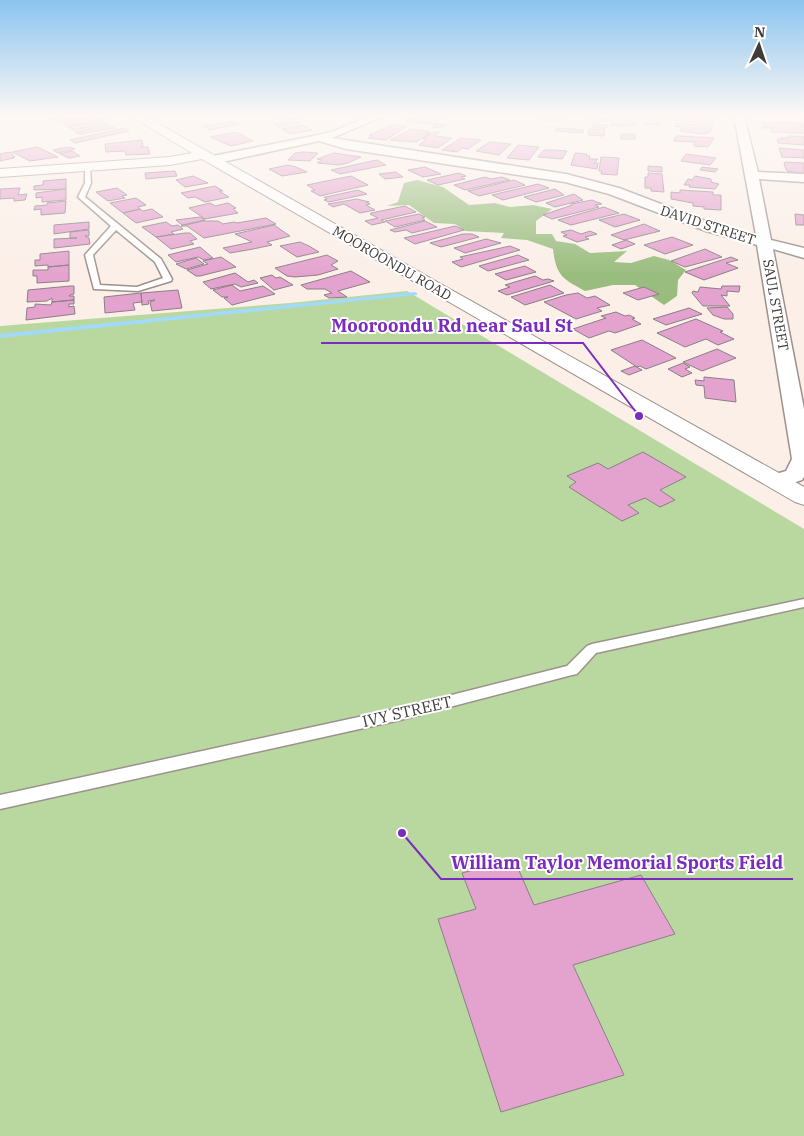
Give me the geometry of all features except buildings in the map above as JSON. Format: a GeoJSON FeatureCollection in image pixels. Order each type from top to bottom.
{"type":"FeatureCollection","features":[{"type":"Feature","properties":{"kind":"street"},"geometry":{"type":"LineString","coordinates":[[0,174],[62,169]]}},
{"type":"Feature","properties":{"kind":"street","name":"MOOROONDU ROAD"},"geometry":{"type":"LineString","coordinates":[[228,169],[804,498]]}},
{"type":"Feature","properties":{"kind":"street","name":"DAVID STREET"},"geometry":{"type":"LineString","coordinates":[[506,169],[566,178],[614,191],[711,228],[804,253]]}},
{"type":"Feature","properties":{"kind":"street","name":"SAUL STREET"},"geometry":{"type":"LineString","coordinates":[[751,169],[804,459],[794,475],[777,481]]}},
{"type":"Feature","properties":{"kind":"street"},"geometry":{"type":"LineString","coordinates":[[752,175],[804,178]]}},
{"type":"Feature","properties":{"kind":"lane"},"geometry":{"type":"LineString","coordinates":[[87,169],[88,183],[81,197],[158,261],[168,279],[138,289],[97,287],[89,255],[115,226]]}},
{"type":"Feature","properties":{"kind":"lane","name":"IVY STREET"},"geometry":{"type":"LineString","coordinates":[[0,802],[400,714],[572,670],[592,649],[804,603]]}},
{"type":"Feature","properties":{"kind":"green space"},"geometry":{"type":"Polygon","coordinates":[[[417,180],[443,187],[469,205],[495,203],[510,207],[533,205],[552,209],[536,221],[536,234],[552,234],[556,241],[575,244],[590,253],[627,251],[614,262],[631,263],[654,256],[669,260],[686,270],[678,280],[677,296],[664,305],[635,285],[613,285],[585,291],[562,276],[556,265],[553,249],[527,240],[501,238],[504,233],[465,231],[455,224],[434,223],[409,205],[387,206],[398,202],[404,183],[417,180]]]}},
{"type":"Feature","properties":{"kind":"green space"},"geometry":{"type":"Polygon","coordinates":[[[407,291],[804,529],[804,1136],[0,1136],[0,326],[290,303],[407,291]]]}},
{"type":"Feature","properties":{"kind":"waterway"},"geometry":{"type":"LineString","coordinates":[[0,336],[415,294]]}},
{"type":"Feature","properties":{"kind":"place","name":"Mooroondu Rd near Saul St"},"geometry":{"type":"Point","coordinates":[639,416]}},
{"type":"Feature","properties":{"kind":"place","name":"William Taylor Memorial Sports Field"},"geometry":{"type":"Point","coordinates":[402,833]}}]}
